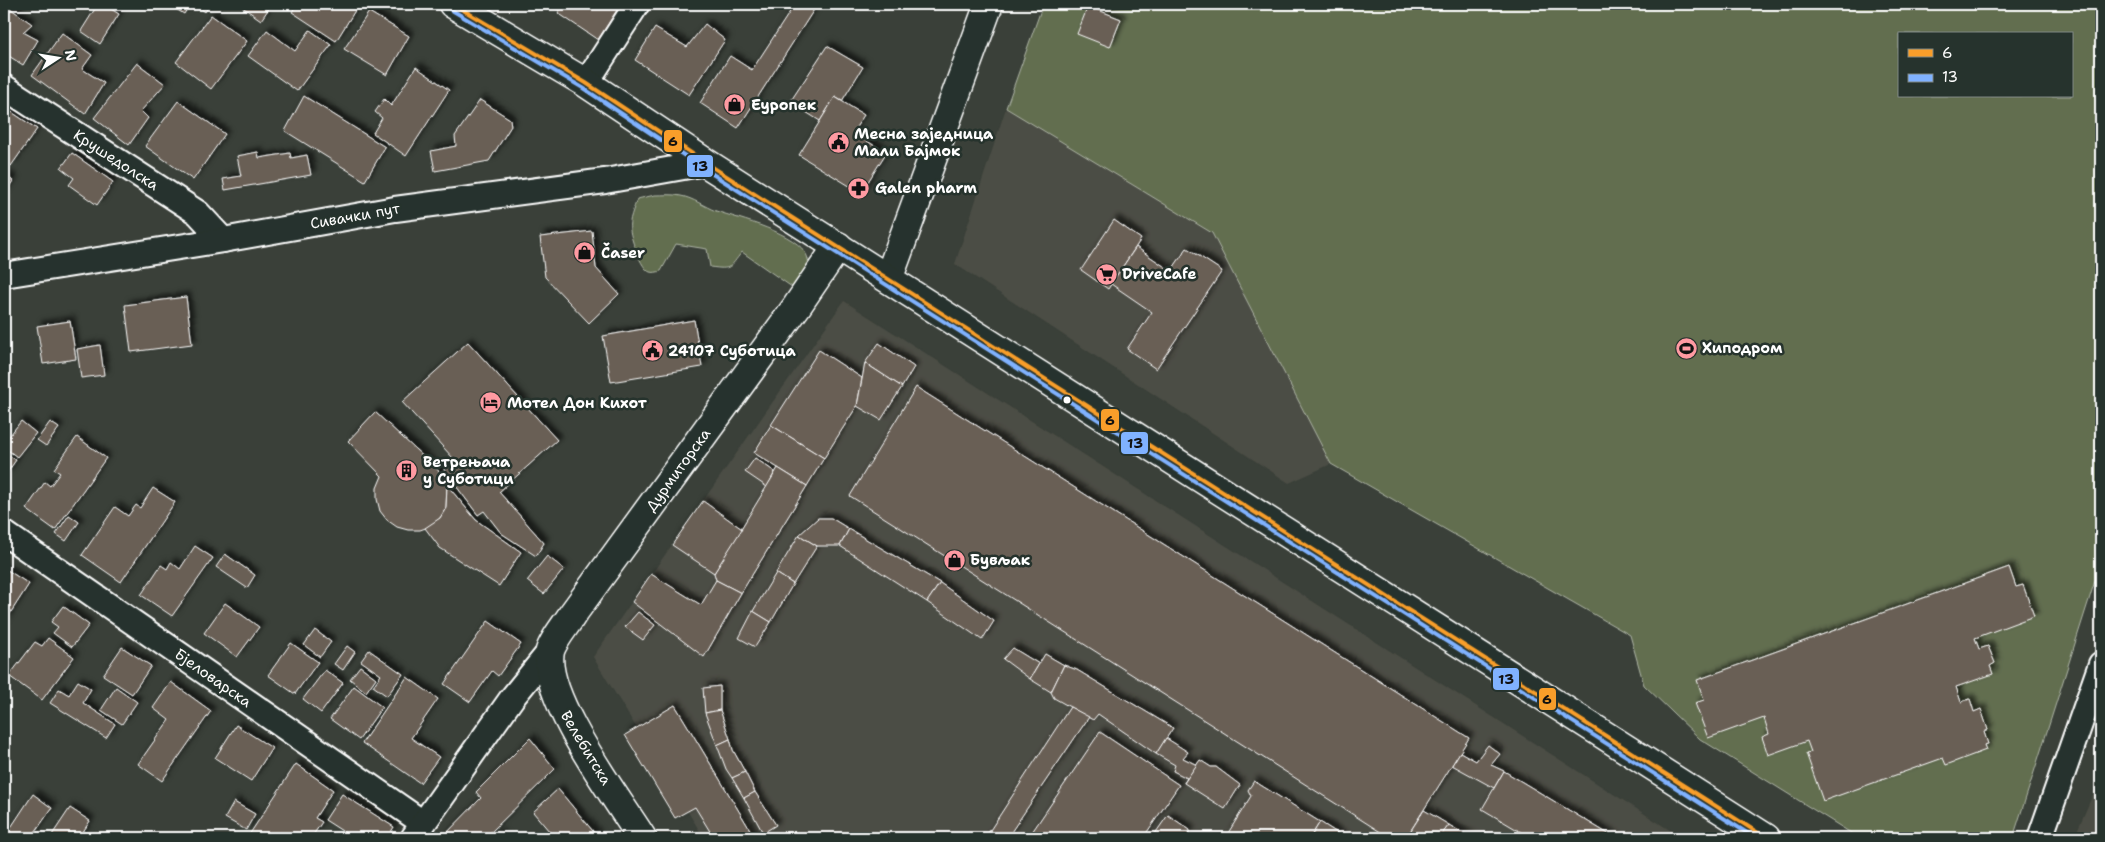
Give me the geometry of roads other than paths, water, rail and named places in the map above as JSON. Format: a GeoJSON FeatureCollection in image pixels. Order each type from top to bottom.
{"type":"FeatureCollection","features":[{"type":"Feature","properties":{"kind":"main road"},"geometry":{"type":"LineString","coordinates":[[453,4],[586,83],[706,163],[889,277],[1766,838]]}},
{"type":"Feature","properties":{"kind":"main road"},"geometry":{"type":"LineString","coordinates":[[889,277],[989,4]]}},
{"type":"Feature","properties":{"kind":"main road","name":"Дурмиторска"},"geometry":{"type":"LineString","coordinates":[[550,650],[572,615],[797,306],[838,246]]}},
{"type":"Feature","properties":{"kind":"main road","name":"Велебитска"},"geometry":{"type":"LineString","coordinates":[[550,650],[551,672],[556,695],[575,732],[642,838]]}},
{"type":"Feature","properties":{"kind":"street"},"geometry":{"type":"LineString","coordinates":[[586,83],[637,4]]}},
{"type":"Feature","properties":{"kind":"street","name":"Крушедолска"},"geometry":{"type":"LineString","coordinates":[[4,87],[198,213],[223,240]]}},
{"type":"Feature","properties":{"kind":"street","name":"Сивачки пут"},"geometry":{"type":"LineString","coordinates":[[4,275],[223,240],[395,209],[604,181],[706,163]]}},
{"type":"Feature","properties":{"kind":"street","name":"Бјеловарска"},"geometry":{"type":"LineString","coordinates":[[4,533],[418,831]]}},
{"type":"Feature","properties":{"kind":"street","name":"Дурмиторска"},"geometry":{"type":"LineString","coordinates":[[418,831],[516,693],[550,650]]}},
{"type":"Feature","properties":{"kind":"street"},"geometry":{"type":"LineString","coordinates":[[2040,838],[2101,664]]}},
{"type":"Feature","properties":{"kind":"street"},"geometry":{"type":"LineString","coordinates":[[516,693],[534,690],[556,695]]}},
{"type":"Feature","properties":{"kind":"place","name":"Еуропек"},"geometry":{"type":"Point","coordinates":[735,105]}},
{"type":"Feature","properties":{"kind":"place","name":"Месна заједница Мали Бајмок"},"geometry":{"type":"Point","coordinates":[838,143]}},
{"type":"Feature","properties":{"kind":"place","name":"Galen pharm"},"geometry":{"type":"Point","coordinates":[859,188]}},
{"type":"Feature","properties":{"kind":"place","name":"Časer"},"geometry":{"type":"Point","coordinates":[585,253]}},
{"type":"Feature","properties":{"kind":"place","name":"DriveCafe"},"geometry":{"type":"Point","coordinates":[1106,274]}},
{"type":"Feature","properties":{"kind":"place","name":"Хиподром"},"geometry":{"type":"Point","coordinates":[1686,348]}},
{"type":"Feature","properties":{"kind":"place","name":"24107 Суботица"},"geometry":{"type":"Point","coordinates":[652,351]}},
{"type":"Feature","properties":{"kind":"place","name":"Мотел Дон Кихот"},"geometry":{"type":"Point","coordinates":[491,403]}},
{"type":"Feature","properties":{"kind":"place","name":"Ветрењача у Суботици"},"geometry":{"type":"Point","coordinates":[407,471]}},
{"type":"Feature","properties":{"kind":"place","name":"Бувљак"},"geometry":{"type":"Point","coordinates":[954,560]}}]}
